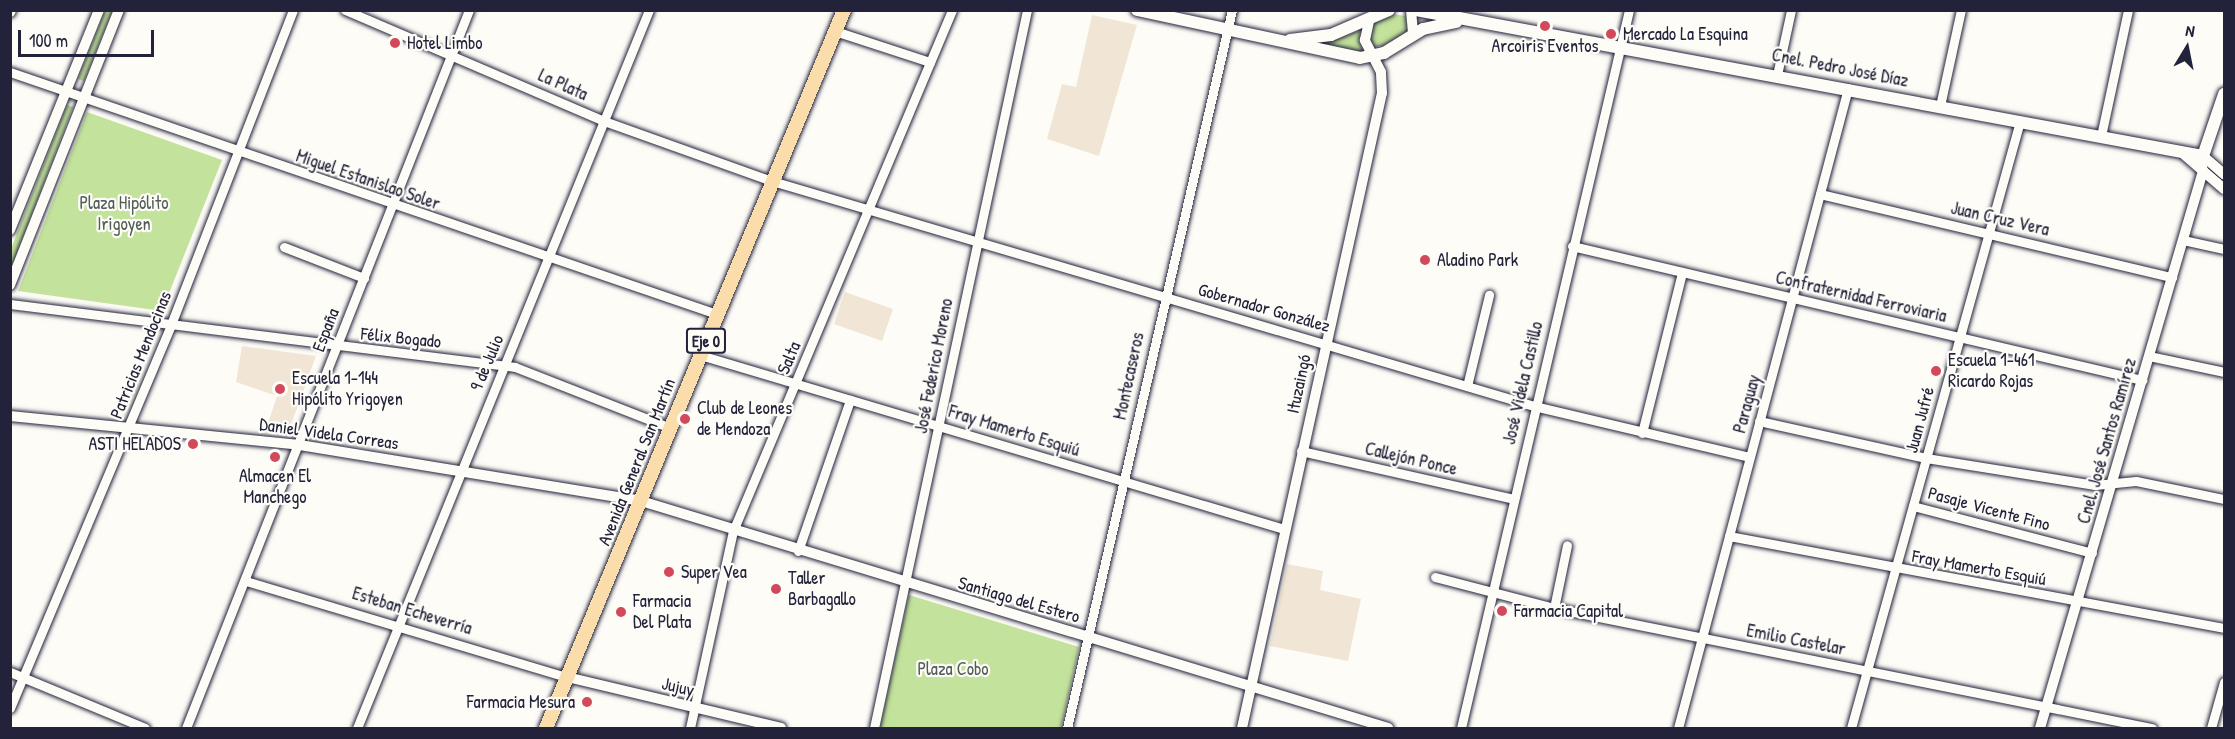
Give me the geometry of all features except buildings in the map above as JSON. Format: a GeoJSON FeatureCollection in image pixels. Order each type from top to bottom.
{"type":"FeatureCollection","features":[{"type":"Feature","properties":{"kind":"main road","name":"Avenida General San Martín"},"geometry":{"type":"LineString","coordinates":[[546,729],[844,10]]}},
{"type":"Feature","properties":{"kind":"main road"},"geometry":{"type":"LineString","coordinates":[[1137,10],[1347,57],[1375,53]]}},
{"type":"Feature","properties":{"kind":"main road"},"geometry":{"type":"LineString","coordinates":[[1271,39],[1331,35],[1369,21],[1385,11]]}},
{"type":"Feature","properties":{"kind":"main road","name":"Cnel. Pedro José Díaz"},"geometry":{"type":"LineString","coordinates":[[1414,13],[1620,46],[2101,136],[2180,152],[2202,163]]}},
{"type":"Feature","properties":{"kind":"main road","name":"Cnel. Pedro José Díaz"},"geometry":{"type":"LineString","coordinates":[[1375,53],[1413,34],[1469,20]]}},
{"type":"Feature","properties":{"kind":"main road"},"geometry":{"type":"LineString","coordinates":[[2202,163],[2224,94]]}},
{"type":"Feature","properties":{"kind":"street"},"geometry":{"type":"LineString","coordinates":[[10,230],[99,10]]}},
{"type":"Feature","properties":{"kind":"street"},"geometry":{"type":"LineString","coordinates":[[10,285],[119,10]]}},
{"type":"Feature","properties":{"kind":"street","name":"Patricias Mendocinas"},"geometry":{"type":"LineString","coordinates":[[10,708],[170,327],[292,10]]}},
{"type":"Feature","properties":{"kind":"street","name":"La Plata"},"geometry":{"type":"LineString","coordinates":[[345,10],[604,121],[772,182]]}},
{"type":"Feature","properties":{"kind":"street","name":"España"},"geometry":{"type":"LineString","coordinates":[[186,729],[470,10]]}},
{"type":"Feature","properties":{"kind":"street","name":"9 de Julio"},"geometry":{"type":"LineString","coordinates":[[357,729],[649,10]]}},
{"type":"Feature","properties":{"kind":"street","name":"Salta"},"geometry":{"type":"LineString","coordinates":[[690,729],[734,531],[952,10]]}},
{"type":"Feature","properties":{"kind":"street","name":"José Federico Moreno"},"geometry":{"type":"LineString","coordinates":[[874,729],[1027,10]]}},
{"type":"Feature","properties":{"kind":"street","name":"Montecaseros"},"geometry":{"type":"LineString","coordinates":[[1067,729],[1124,481],[1163,296],[1225,30],[1232,10]]}},
{"type":"Feature","properties":{"kind":"street"},"geometry":{"type":"LineString","coordinates":[[1400,10],[1414,13],[1413,34]]}},
{"type":"Feature","properties":{"kind":"street","name":"José Videla Castillo"},"geometry":{"type":"LineString","coordinates":[[1461,729],[1534,406],[1629,10]]}},
{"type":"Feature","properties":{"kind":"street"},"geometry":{"type":"LineString","coordinates":[[1777,75],[1791,10]]}},
{"type":"Feature","properties":{"kind":"street"},"geometry":{"type":"LineString","coordinates":[[1940,106],[1960,10]]}},
{"type":"Feature","properties":{"kind":"street"},"geometry":{"type":"LineString","coordinates":[[2101,136],[2128,10]]}},
{"type":"Feature","properties":{"kind":"street","name":"Ituzaingó"},"geometry":{"type":"LineString","coordinates":[[1242,729],[1324,342],[1382,93],[1375,53],[1364,35],[1369,21]]}},
{"type":"Feature","properties":{"kind":"street"},"geometry":{"type":"LineString","coordinates":[[835,31],[930,62]]}},
{"type":"Feature","properties":{"kind":"street","name":"Miguel Estanislao Soler"},"geometry":{"type":"LineString","coordinates":[[10,72],[392,206],[717,314]]}},
{"type":"Feature","properties":{"kind":"street","name":"Paraguay"},"geometry":{"type":"LineString","coordinates":[[1678,729],[1848,88]]}},
{"type":"Feature","properties":{"kind":"street","name":"Juan Jufré"},"geometry":{"type":"LineString","coordinates":[[1851,729],[2020,121]]}},
{"type":"Feature","properties":{"kind":"street"},"geometry":{"type":"LineString","coordinates":[[2202,163],[2224,174]]}},
{"type":"Feature","properties":{"kind":"street"},"geometry":{"type":"LineString","coordinates":[[2202,163],[2224,189]]}},
{"type":"Feature","properties":{"kind":"street","name":"Cnel. José Santos Ramírez"},"geometry":{"type":"LineString","coordinates":[[2040,729],[2183,240],[2202,163]]}},
{"type":"Feature","properties":{"kind":"street","name":"Gobernador González"},"geometry":{"type":"LineString","coordinates":[[772,182],[1324,342],[1534,406],[1749,457]]}},
{"type":"Feature","properties":{"kind":"street","name":"Juan Cruz Vera"},"geometry":{"type":"LineString","coordinates":[[1820,194],[2172,277]]}},
{"type":"Feature","properties":{"kind":"street"},"geometry":{"type":"LineString","coordinates":[[2183,240],[2224,249]]}},
{"type":"Feature","properties":{"kind":"street","name":"Confraternidad Ferroviaria"},"geometry":{"type":"LineString","coordinates":[[1572,246],[2142,380]]}},
{"type":"Feature","properties":{"kind":"street"},"geometry":{"type":"LineString","coordinates":[[284,247],[364,278]]}},
{"type":"Feature","properties":{"kind":"street"},"geometry":{"type":"LineString","coordinates":[[1642,433],[1682,272]]}},
{"type":"Feature","properties":{"kind":"street"},"geometry":{"type":"LineString","coordinates":[[1467,386],[1489,295]]}},
{"type":"Feature","properties":{"kind":"street","name":"Félix Bogado"},"geometry":{"type":"LineString","coordinates":[[10,304],[337,348],[505,365],[671,428]]}},
{"type":"Feature","properties":{"kind":"street","name":"Fray Mamerto Esquiú"},"geometry":{"type":"LineString","coordinates":[[700,355],[1284,529]]}},
{"type":"Feature","properties":{"kind":"street"},"geometry":{"type":"LineString","coordinates":[[2149,356],[2224,372]]}},
{"type":"Feature","properties":{"kind":"street"},"geometry":{"type":"LineString","coordinates":[[798,550],[850,400]]}},
{"type":"Feature","properties":{"kind":"street","name":"Daniel Videla Correas"},"geometry":{"type":"LineString","coordinates":[[10,416],[300,445],[461,469],[641,501]]}},
{"type":"Feature","properties":{"kind":"street"},"geometry":{"type":"LineString","coordinates":[[1759,421],[1926,458],[2112,484],[2136,481],[2224,499]]}},
{"type":"Feature","properties":{"kind":"street","name":"Callejón Ponce"},"geometry":{"type":"LineString","coordinates":[[1301,451],[1514,499]]}},
{"type":"Feature","properties":{"kind":"street","name":"Santiago del Estero"},"geometry":{"type":"LineString","coordinates":[[641,501],[906,584],[1388,729]]}},
{"type":"Feature","properties":{"kind":"street","name":"Pasaje Vicente Fino"},"geometry":{"type":"LineString","coordinates":[[1913,506],[2092,553]]}},
{"type":"Feature","properties":{"kind":"street","name":"Fray Mamerto Esquiú"},"geometry":{"type":"LineString","coordinates":[[1729,536],[1896,569],[2224,628]]}},
{"type":"Feature","properties":{"kind":"street"},"geometry":{"type":"LineString","coordinates":[[1554,608],[1567,545]]}},
{"type":"Feature","properties":{"kind":"street","name":"Emilio Castelar"},"geometry":{"type":"LineString","coordinates":[[1436,577],[1492,594],[1554,608],[2152,729]]}},
{"type":"Feature","properties":{"kind":"street","name":"Esteban Echeverría"},"geometry":{"type":"LineString","coordinates":[[246,580],[399,623],[567,677]]}},
{"type":"Feature","properties":{"kind":"street"},"geometry":{"type":"LineString","coordinates":[[10,672],[145,729]]}},
{"type":"Feature","properties":{"kind":"street","name":"Jujuy"},"geometry":{"type":"LineString","coordinates":[[567,677],[781,729]]}},
{"type":"Feature","properties":{"kind":"street"},"geometry":{"type":"LineString","coordinates":[[2211,729],[2224,682]]}},
{"type":"Feature","properties":{"kind":"shaded area"},"geometry":{"type":"Polygon","coordinates":[[[1092,15],[1137,25],[1099,156],[1047,139],[1062,84],[1076,87],[1092,15]]]}},
{"type":"Feature","properties":{"kind":"shaded area"},"geometry":{"type":"Polygon","coordinates":[[[845,292],[893,309],[882,341],[834,324],[845,292]]]}},
{"type":"Feature","properties":{"kind":"shaded area","name":"Escuela 1-144 Hipólito Yrigoyen"},"geometry":{"type":"Polygon","coordinates":[[[242,346],[316,356],[287,436],[266,429],[277,396],[236,382],[242,346]]]}},
{"type":"Feature","properties":{"kind":"shaded area"},"geometry":{"type":"Polygon","coordinates":[[[1287,564],[1323,571],[1320,590],[1361,599],[1348,661],[1270,646],[1287,564]]]}},
{"type":"Feature","properties":{"kind":"green space"},"geometry":{"type":"Polygon","coordinates":[[[105,11],[112,11],[84,81],[78,79],[105,11]]]}},
{"type":"Feature","properties":{"kind":"green space"},"geometry":{"type":"Polygon","coordinates":[[[1391,14],[1406,16],[1407,31],[1387,46],[1374,46],[1368,36],[1374,22],[1391,14]]]}},
{"type":"Feature","properties":{"kind":"green space"},"geometry":{"type":"Polygon","coordinates":[[[1359,31],[1362,52],[1313,43],[1341,37],[1359,31]]]}},
{"type":"Feature","properties":{"kind":"green space"},"geometry":{"type":"Polygon","coordinates":[[[67,105],[73,107],[11,269],[11,249],[67,105]]]}},
{"type":"Feature","properties":{"kind":"green space","name":"Plaza Hipólito Irigoyen"},"geometry":{"type":"Polygon","coordinates":[[[87,112],[222,160],[162,311],[18,291],[87,112]]]}},
{"type":"Feature","properties":{"kind":"green space","name":"Plaza Cobo"},"geometry":{"type":"Polygon","coordinates":[[[909,595],[1079,647],[1061,728],[880,728],[909,595]]]}},
{"type":"Feature","properties":{"kind":"place","name":"Arcoiris Eventos"},"geometry":{"type":"Point","coordinates":[1545,26]}},
{"type":"Feature","properties":{"kind":"place","name":"Mercado La Esquina"},"geometry":{"type":"Point","coordinates":[1611,34]}},
{"type":"Feature","properties":{"kind":"place","name":"Hotel Limbo"},"geometry":{"type":"Point","coordinates":[395,43]}},
{"type":"Feature","properties":{"kind":"place","name":"Aladino Park"},"geometry":{"type":"Point","coordinates":[1425,260]}},
{"type":"Feature","properties":{"kind":"place","name":"Escuela 1-461 Ricardo Rojas"},"geometry":{"type":"Point","coordinates":[1936,371]}},
{"type":"Feature","properties":{"kind":"place","name":"Escuela 1-144 Hipólito Yrigoyen"},"geometry":{"type":"Point","coordinates":[280,389]}},
{"type":"Feature","properties":{"kind":"place","name":"Club de Leones de Mendoza"},"geometry":{"type":"Point","coordinates":[685,419]}},
{"type":"Feature","properties":{"kind":"place","name":"ASTI HELADOS"},"geometry":{"type":"Point","coordinates":[193,444]}},
{"type":"Feature","properties":{"kind":"place","name":"Almacen El Manchego"},"geometry":{"type":"Point","coordinates":[275,457]}},
{"type":"Feature","properties":{"kind":"place","name":"Super Vea"},"geometry":{"type":"Point","coordinates":[669,572]}},
{"type":"Feature","properties":{"kind":"place","name":"Taller Barbagallo"},"geometry":{"type":"Point","coordinates":[776,589]}},
{"type":"Feature","properties":{"kind":"place","name":"Farmacia Capital"},"geometry":{"type":"Point","coordinates":[1502,611]}},
{"type":"Feature","properties":{"kind":"place","name":"Farmacia Del Plata"},"geometry":{"type":"Point","coordinates":[621,612]}},
{"type":"Feature","properties":{"kind":"place","name":"Farmacia Mesura"},"geometry":{"type":"Point","coordinates":[587,702]}}]}
